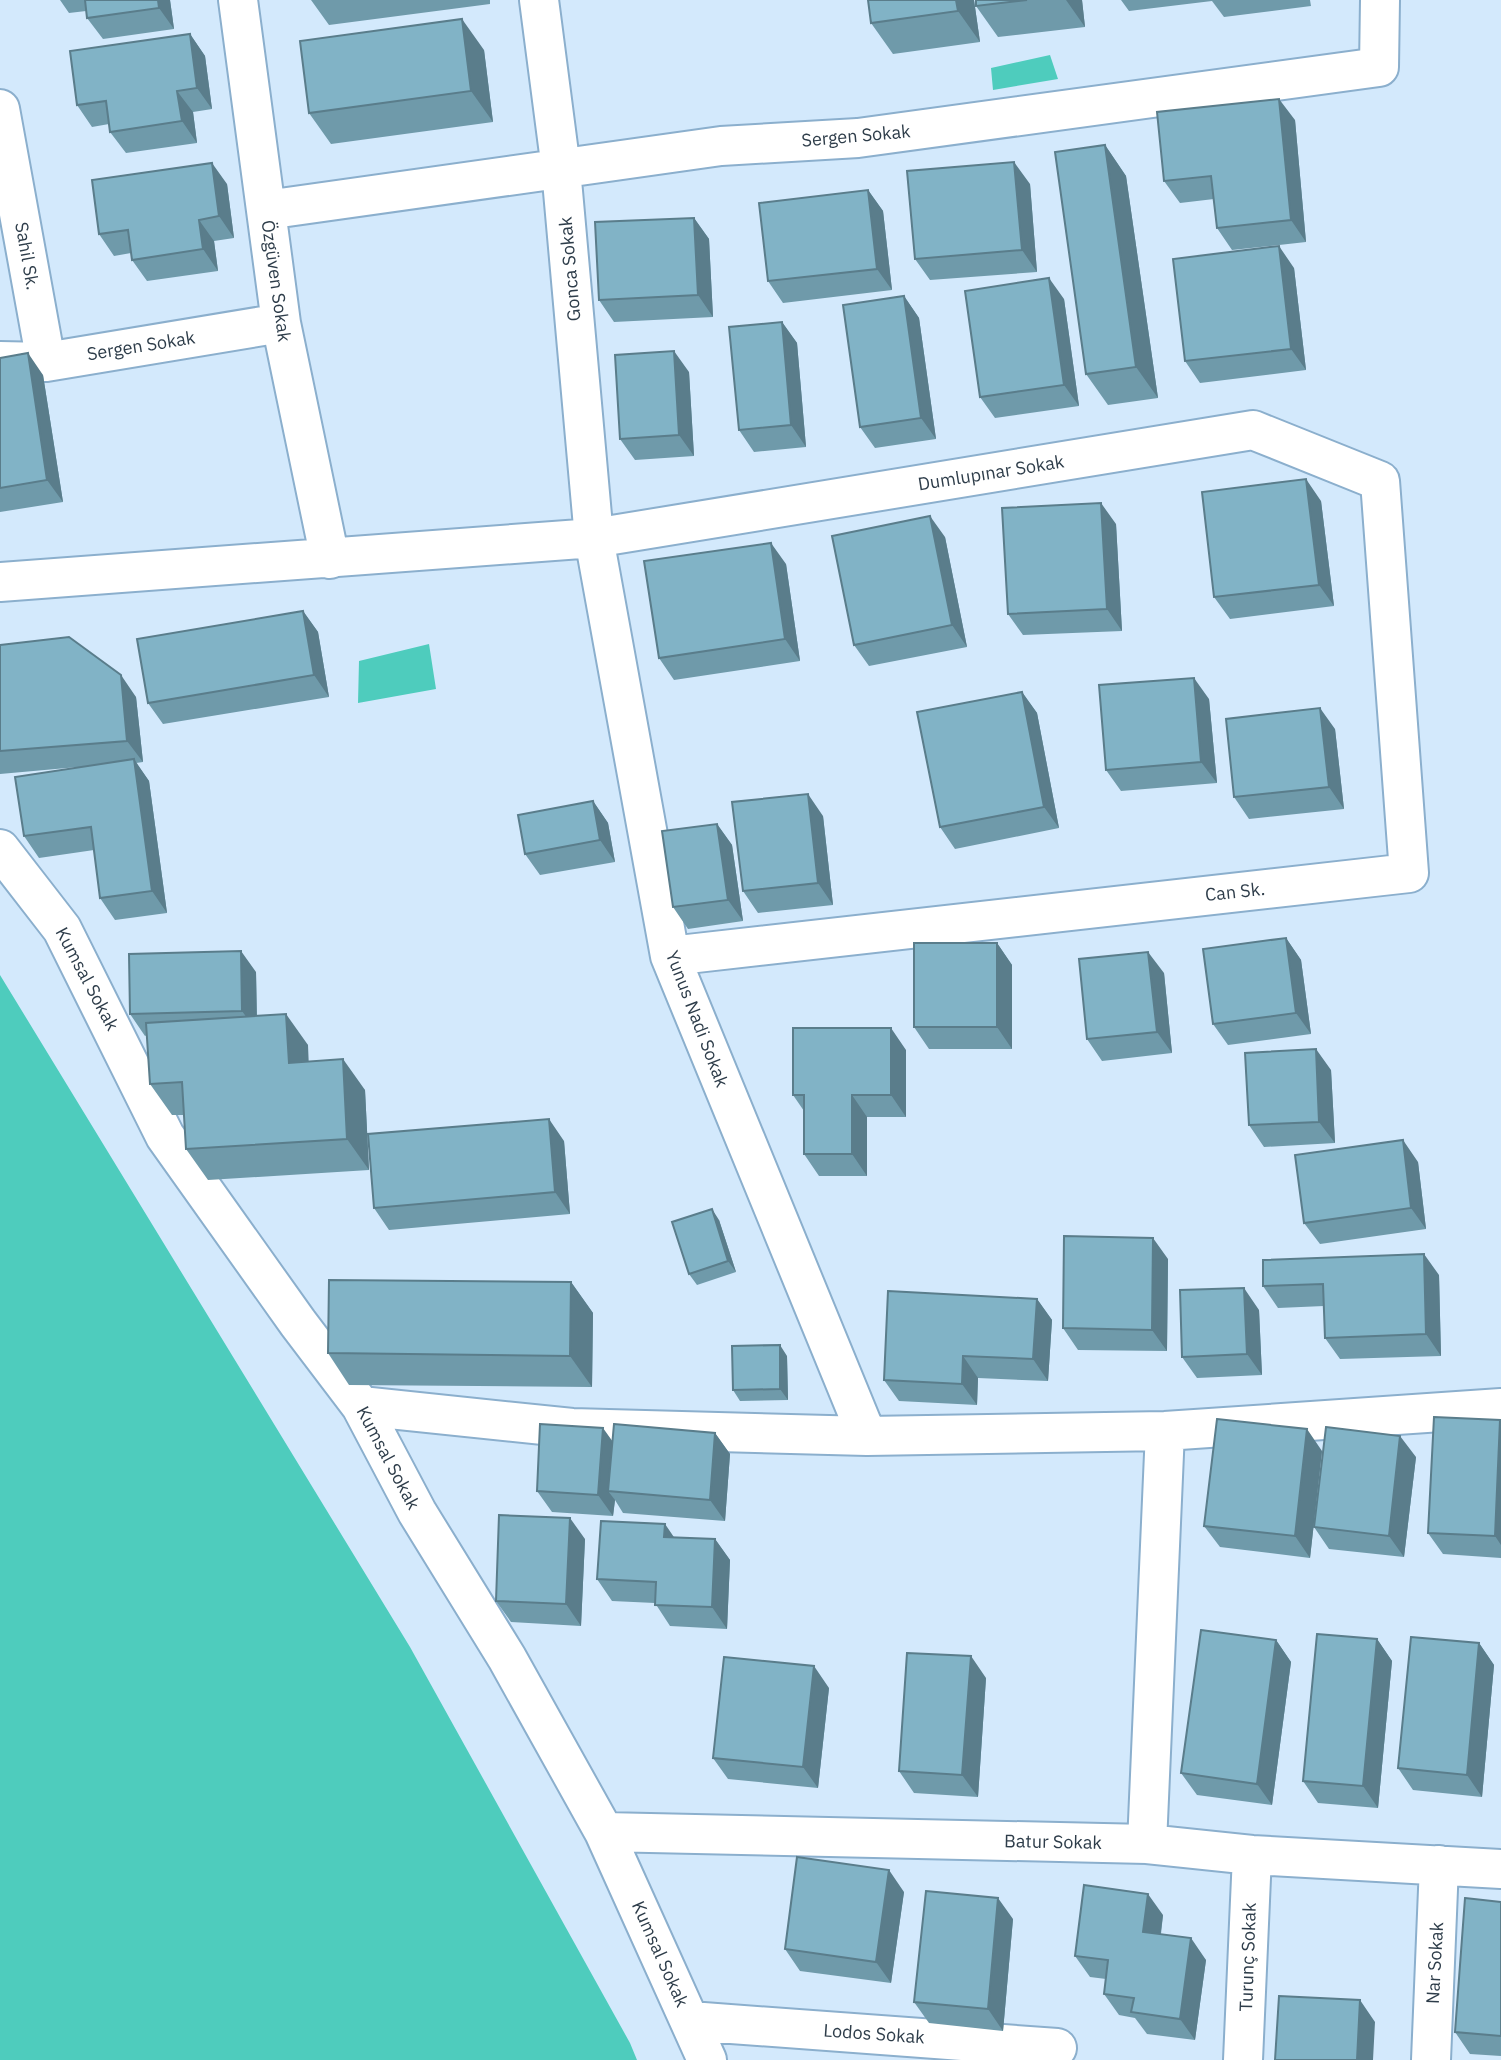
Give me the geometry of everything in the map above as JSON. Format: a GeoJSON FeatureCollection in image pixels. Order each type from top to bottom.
{"type":"FeatureCollection","features":[{"type":"Feature","properties":{"kind":"street","name":"Özgüven Sokak"},"geometry":{"type":"LineString","coordinates":[[238,0],[281,323],[330,559]]}},
{"type":"Feature","properties":{"kind":"street","name":"Gonca Sokak"},"geometry":{"type":"LineString","coordinates":[[539,0],[561,169],[594,538]]}},
{"type":"Feature","properties":{"kind":"street","name":"Sergen Sokak"},"geometry":{"type":"LineString","coordinates":[[266,210],[721,146],[858,138],[1379,67],[1380,0]]}},
{"type":"Feature","properties":{"kind":"street","name":"Sahil Sk."},"geometry":{"type":"LineString","coordinates":[[0,109],[46,362]]}},
{"type":"Feature","properties":{"kind":"street","name":"Sergen Sokak"},"geometry":{"type":"LineString","coordinates":[[0,360],[46,362],[281,323]]}},
{"type":"Feature","properties":{"kind":"street","name":"Dumlupınar Sokak"},"geometry":{"type":"LineString","coordinates":[[0,582],[594,538],[1253,430],[1380,481]]}},
{"type":"Feature","properties":{"kind":"street","name":"Can Sk."},"geometry":{"type":"LineString","coordinates":[[670,956],[1409,873],[1380,481]]}},
{"type":"Feature","properties":{"kind":"street","name":"Yunus Nadi Sokak"},"geometry":{"type":"LineString","coordinates":[[594,538],[670,956],[867,1436]]}},
{"type":"Feature","properties":{"kind":"street","name":"Kumsal Sokak"},"geometry":{"type":"LineString","coordinates":[[0,849],[62,929],[165,1136],[298,1323],[361,1406],[417,1512],[507,1658],[604,1832],[707,2060]]}},
{"type":"Feature","properties":{"kind":"street"},"geometry":{"type":"LineString","coordinates":[[361,1406],[572,1427],[867,1436],[1166,1431],[1501,1408]]}},
{"type":"Feature","properties":{"kind":"street"},"geometry":{"type":"LineString","coordinates":[[1147,1844],[1166,1431]]}},
{"type":"Feature","properties":{"kind":"street","name":"Batur Sokak"},"geometry":{"type":"LineString","coordinates":[[604,1832],[1147,1844],[1252,1855],[1501,1869]]}},
{"type":"Feature","properties":{"kind":"street","name":"Turunç Sokak"},"geometry":{"type":"LineString","coordinates":[[1243,2060],[1252,1855]]}},
{"type":"Feature","properties":{"kind":"street","name":"Nar Sokak"},"geometry":{"type":"LineString","coordinates":[[1431,2060],[1439,1865]]}},
{"type":"Feature","properties":{"kind":"street","name":"Lodos Sokak"},"geometry":{"type":"LineString","coordinates":[[690,2021],[1057,2048]]}},
{"type":"Feature","properties":{"kind":"shaded area"},"geometry":{"type":"Polygon","coordinates":[[[1050,55],[1058,79],[993,90],[991,68],[1050,55]]]}},
{"type":"Feature","properties":{"kind":"shaded area"},"geometry":{"type":"Polygon","coordinates":[[[429,644],[436,689],[358,703],[359,661],[429,644]]]}},
{"type":"Feature","properties":{"kind":"shaded area"},"geometry":{"type":"Polygon","coordinates":[[[0,975],[410,1647],[637,2060],[0,2060],[0,975]]]}},
{"type":"Feature","properties":{"kind":"building"},"geometry":{"type":"Polygon","coordinates":[[[85,0],[158,0],[159,8],[87,18],[85,0]]]}},
{"type":"Feature","properties":{"kind":"building"},"geometry":{"type":"Polygon","coordinates":[[[868,0],[956,0],[958,11],[871,23],[868,0]]]}},
{"type":"Feature","properties":{"kind":"building"},"geometry":{"type":"Polygon","coordinates":[[[976,0],[1027,0],[976,6],[976,0]]]}},
{"type":"Feature","properties":{"kind":"building"},"geometry":{"type":"Polygon","coordinates":[[[462,19],[471,91],[309,113],[300,41],[462,19]]]}},
{"type":"Feature","properties":{"kind":"building"},"geometry":{"type":"Polygon","coordinates":[[[190,34],[197,88],[177,91],[182,121],[110,132],[106,101],[77,105],[70,51],[190,34]]]}},
{"type":"Feature","properties":{"kind":"building"},"geometry":{"type":"Polygon","coordinates":[[[1279,99],[1291,220],[1217,228],[1211,176],[1164,181],[1157,112],[1279,99]]]}},
{"type":"Feature","properties":{"kind":"building"},"geometry":{"type":"Polygon","coordinates":[[[1105,145],[1136,367],[1086,374],[1055,152],[1105,145]]]}},
{"type":"Feature","properties":{"kind":"building"},"geometry":{"type":"Polygon","coordinates":[[[1014,162],[1022,250],[915,259],[907,171],[1014,162]]]}},
{"type":"Feature","properties":{"kind":"building"},"geometry":{"type":"Polygon","coordinates":[[[212,163],[219,216],[199,220],[203,249],[132,260],[128,230],[99,234],[92,180],[212,163]]]}},
{"type":"Feature","properties":{"kind":"building"},"geometry":{"type":"Polygon","coordinates":[[[868,190],[877,269],[768,281],[759,203],[868,190]]]}},
{"type":"Feature","properties":{"kind":"building"},"geometry":{"type":"Polygon","coordinates":[[[694,218],[698,295],[599,300],[595,222],[694,218]]]}},
{"type":"Feature","properties":{"kind":"building"},"geometry":{"type":"Polygon","coordinates":[[[1279,246],[1291,349],[1185,361],[1173,259],[1279,246]]]}},
{"type":"Feature","properties":{"kind":"building"},"geometry":{"type":"Polygon","coordinates":[[[1049,278],[1064,385],[980,397],[965,291],[1049,278]]]}},
{"type":"Feature","properties":{"kind":"building"},"geometry":{"type":"Polygon","coordinates":[[[904,296],[921,418],[860,427],[843,305],[904,296]]]}},
{"type":"Feature","properties":{"kind":"building"},"geometry":{"type":"Polygon","coordinates":[[[782,322],[791,425],[739,430],[729,327],[782,322]]]}},
{"type":"Feature","properties":{"kind":"building"},"geometry":{"type":"Polygon","coordinates":[[[674,351],[679,435],[620,439],[615,355],[674,351]]]}},
{"type":"Feature","properties":{"kind":"building"},"geometry":{"type":"Polygon","coordinates":[[[28,353],[47,480],[0,488],[0,358],[28,353]]]}},
{"type":"Feature","properties":{"kind":"building"},"geometry":{"type":"Polygon","coordinates":[[[1306,479],[1319,585],[1214,597],[1202,492],[1306,479]]]}},
{"type":"Feature","properties":{"kind":"building"},"geometry":{"type":"Polygon","coordinates":[[[1101,503],[1107,609],[1008,614],[1002,508],[1101,503]]]}},
{"type":"Feature","properties":{"kind":"building"},"geometry":{"type":"Polygon","coordinates":[[[930,516],[952,625],[854,645],[832,536],[930,516]]]}},
{"type":"Feature","properties":{"kind":"building"},"geometry":{"type":"Polygon","coordinates":[[[771,543],[785,639],[659,658],[644,561],[771,543]]]}},
{"type":"Feature","properties":{"kind":"building"},"geometry":{"type":"Polygon","coordinates":[[[303,611],[314,675],[148,703],[137,639],[303,611]]]}},
{"type":"Feature","properties":{"kind":"building"},"geometry":{"type":"Polygon","coordinates":[[[69,637],[121,675],[127,741],[0,751],[0,645],[69,637]]]}},
{"type":"Feature","properties":{"kind":"building"},"geometry":{"type":"Polygon","coordinates":[[[1194,678],[1201,762],[1106,770],[1099,685],[1194,678]]]}},
{"type":"Feature","properties":{"kind":"building"},"geometry":{"type":"Polygon","coordinates":[[[1022,692],[1044,807],[940,827],[917,712],[1022,692]]]}},
{"type":"Feature","properties":{"kind":"building"},"geometry":{"type":"Polygon","coordinates":[[[1320,708],[1329,787],[1234,797],[1226,719],[1320,708]]]}},
{"type":"Feature","properties":{"kind":"building"},"geometry":{"type":"Polygon","coordinates":[[[134,759],[152,891],[100,898],[91,827],[24,836],[15,777],[134,759]]]}},
{"type":"Feature","properties":{"kind":"building"},"geometry":{"type":"Polygon","coordinates":[[[808,794],[818,883],[743,891],[732,802],[808,794]]]}},
{"type":"Feature","properties":{"kind":"building"},"geometry":{"type":"Polygon","coordinates":[[[593,801],[600,840],[525,854],[518,815],[593,801]]]}},
{"type":"Feature","properties":{"kind":"building"},"geometry":{"type":"Polygon","coordinates":[[[717,824],[728,900],[673,907],[662,831],[717,824]]]}},
{"type":"Feature","properties":{"kind":"building"},"geometry":{"type":"Polygon","coordinates":[[[1286,938],[1296,1013],[1213,1024],[1203,949],[1286,938]]]}},
{"type":"Feature","properties":{"kind":"building"},"geometry":{"type":"Polygon","coordinates":[[[914,943],[997,943],[997,1027],[914,1027],[914,943]]]}},
{"type":"Feature","properties":{"kind":"building"},"geometry":{"type":"Polygon","coordinates":[[[241,951],[242,1011],[130,1014],[129,954],[241,951]]]}},
{"type":"Feature","properties":{"kind":"building"},"geometry":{"type":"Polygon","coordinates":[[[1148,952],[1157,1032],[1087,1039],[1079,959],[1148,952]]]}},
{"type":"Feature","properties":{"kind":"building"},"geometry":{"type":"Polygon","coordinates":[[[286,1014],[289,1063],[343,1059],[347,1139],[186,1149],[182,1082],[150,1084],[146,1023],[286,1014]]]}},
{"type":"Feature","properties":{"kind":"building"},"geometry":{"type":"Polygon","coordinates":[[[793,1028],[891,1028],[891,1095],[852,1095],[852,1154],[804,1154],[804,1095],[793,1095],[793,1028]]]}},
{"type":"Feature","properties":{"kind":"building"},"geometry":{"type":"Polygon","coordinates":[[[1316,1049],[1319,1122],[1249,1125],[1245,1053],[1316,1049]]]}},
{"type":"Feature","properties":{"kind":"building"},"geometry":{"type":"Polygon","coordinates":[[[549,1119],[555,1192],[374,1208],[368,1134],[549,1119]]]}},
{"type":"Feature","properties":{"kind":"building"},"geometry":{"type":"Polygon","coordinates":[[[1403,1140],[1411,1208],[1304,1223],[1295,1155],[1403,1140]]]}},
{"type":"Feature","properties":{"kind":"building"},"geometry":{"type":"Polygon","coordinates":[[[712,1209],[728,1261],[689,1274],[672,1222],[712,1209]]]}},
{"type":"Feature","properties":{"kind":"building"},"geometry":{"type":"Polygon","coordinates":[[[1064,1236],[1153,1238],[1152,1330],[1063,1328],[1064,1236]]]}},
{"type":"Feature","properties":{"kind":"building"},"geometry":{"type":"Polygon","coordinates":[[[1424,1254],[1426,1334],[1325,1338],[1323,1284],[1263,1286],[1263,1260],[1424,1254]]]}},
{"type":"Feature","properties":{"kind":"building"},"geometry":{"type":"Polygon","coordinates":[[[329,1280],[571,1282],[570,1356],[328,1353],[329,1280]]]}},
{"type":"Feature","properties":{"kind":"building"},"geometry":{"type":"Polygon","coordinates":[[[1244,1288],[1247,1354],[1182,1357],[1180,1290],[1244,1288]]]}},
{"type":"Feature","properties":{"kind":"building"},"geometry":{"type":"Polygon","coordinates":[[[888,1291],[1037,1299],[1033,1359],[963,1356],[962,1384],[884,1380],[888,1291]]]}},
{"type":"Feature","properties":{"kind":"building"},"geometry":{"type":"Polygon","coordinates":[[[780,1345],[780,1389],[733,1390],[732,1346],[780,1345]]]}},
{"type":"Feature","properties":{"kind":"building"},"geometry":{"type":"Polygon","coordinates":[[[1434,1417],[1500,1420],[1495,1536],[1428,1533],[1434,1417]]]}},
{"type":"Feature","properties":{"kind":"building"},"geometry":{"type":"Polygon","coordinates":[[[1217,1419],[1307,1429],[1295,1536],[1204,1526],[1217,1419]]]}},
{"type":"Feature","properties":{"kind":"building"},"geometry":{"type":"Polygon","coordinates":[[[540,1424],[603,1428],[598,1495],[537,1491],[540,1424]]]}},
{"type":"Feature","properties":{"kind":"building"},"geometry":{"type":"Polygon","coordinates":[[[614,1424],[715,1433],[710,1500],[608,1491],[614,1424]]]}},
{"type":"Feature","properties":{"kind":"building"},"geometry":{"type":"Polygon","coordinates":[[[1326,1427],[1400,1436],[1389,1536],[1314,1527],[1326,1427]]]}},
{"type":"Feature","properties":{"kind":"building"},"geometry":{"type":"Polygon","coordinates":[[[499,1515],[570,1518],[566,1604],[496,1601],[499,1515]]]}},
{"type":"Feature","properties":{"kind":"building"},"geometry":{"type":"Polygon","coordinates":[[[601,1521],[665,1524],[664,1537],[715,1539],[712,1607],[655,1605],[656,1582],[597,1579],[601,1521]]]}},
{"type":"Feature","properties":{"kind":"building"},"geometry":{"type":"Polygon","coordinates":[[[1201,1630],[1276,1640],[1257,1784],[1181,1773],[1201,1630]]]}},
{"type":"Feature","properties":{"kind":"building"},"geometry":{"type":"Polygon","coordinates":[[[1317,1634],[1377,1639],[1363,1786],[1303,1781],[1317,1634]]]}},
{"type":"Feature","properties":{"kind":"building"},"geometry":{"type":"Polygon","coordinates":[[[1411,1637],[1479,1643],[1467,1775],[1398,1768],[1411,1637]]]}},
{"type":"Feature","properties":{"kind":"building"},"geometry":{"type":"Polygon","coordinates":[[[907,1653],[971,1656],[962,1775],[899,1771],[907,1653]]]}},
{"type":"Feature","properties":{"kind":"building"},"geometry":{"type":"Polygon","coordinates":[[[724,1657],[814,1666],[803,1767],[713,1758],[724,1657]]]}},
{"type":"Feature","properties":{"kind":"building"},"geometry":{"type":"Polygon","coordinates":[[[797,1857],[889,1870],[876,1962],[785,1949],[797,1857]]]}},
{"type":"Feature","properties":{"kind":"building"},"geometry":{"type":"Polygon","coordinates":[[[1084,1885],[1148,1894],[1143,1932],[1191,1938],[1180,2019],[1131,2012],[1134,1998],[1104,1994],[1108,1960],[1075,1956],[1084,1885]]]}},
{"type":"Feature","properties":{"kind":"building"},"geometry":{"type":"Polygon","coordinates":[[[926,1891],[998,1898],[988,2009],[914,2002],[926,1891]]]}},
{"type":"Feature","properties":{"kind":"building"},"geometry":{"type":"Polygon","coordinates":[[[1465,1898],[1501,1902],[1501,2036],[1455,2032],[1465,1898]]]}},
{"type":"Feature","properties":{"kind":"building"},"geometry":{"type":"Polygon","coordinates":[[[1279,1996],[1360,2000],[1357,2060],[1275,2060],[1279,1996]]]}}]}
